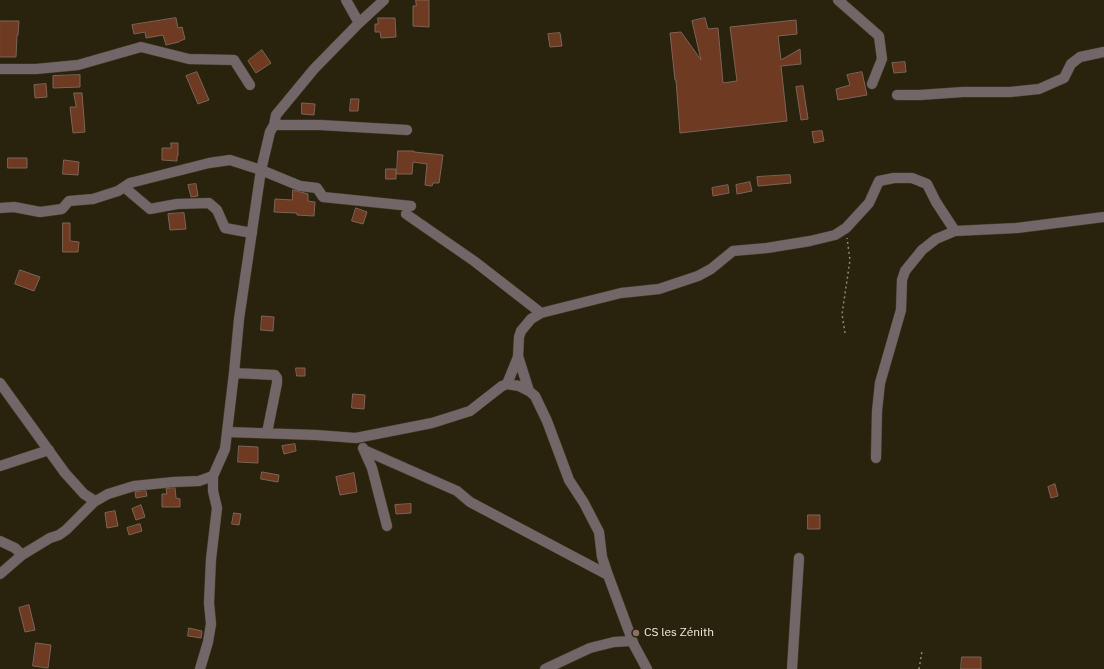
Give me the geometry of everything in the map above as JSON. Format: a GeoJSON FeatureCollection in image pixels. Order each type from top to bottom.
{"type":"FeatureCollection","features":[{"type":"Feature","properties":{"kind":"street"},"geometry":{"type":"LineString","coordinates":[[346,0],[359,22]]}},
{"type":"Feature","properties":{"kind":"street"},"geometry":{"type":"LineString","coordinates":[[200,669],[208,642],[211,624],[209,603],[211,559],[217,508],[213,491],[213,476],[225,449],[239,318],[261,170],[270,132],[274,125],[276,115],[314,69],[359,22],[384,0]]}},
{"type":"Feature","properties":{"kind":"street"},"geometry":{"type":"LineString","coordinates":[[838,0],[879,36],[882,58],[872,84]]}},
{"type":"Feature","properties":{"kind":"street"},"geometry":{"type":"LineString","coordinates":[[0,69],[36,69],[78,65],[141,47],[189,59],[234,60],[250,85]]}},
{"type":"Feature","properties":{"kind":"street"},"geometry":{"type":"LineString","coordinates":[[898,94],[920,95],[963,92],[1010,92],[1040,89],[1064,78],[1071,64],[1080,57],[1104,52]]}},
{"type":"Feature","properties":{"kind":"street"},"geometry":{"type":"LineString","coordinates":[[274,125],[320,125],[407,130]]}},
{"type":"Feature","properties":{"kind":"street"},"geometry":{"type":"LineString","coordinates":[[0,208],[14,207],[40,212],[62,209],[68,201],[93,199],[118,191],[130,183],[209,163],[230,160],[261,170],[300,186],[317,188],[323,197],[408,210],[540,313]]}},
{"type":"Feature","properties":{"kind":"street"},"geometry":{"type":"LineString","coordinates":[[507,384],[518,356],[519,337],[521,331],[531,319],[540,313],[621,294],[659,289],[698,276],[711,269],[733,251],[767,248],[835,235],[846,228],[869,203],[879,180],[912,178],[928,184],[936,202],[955,231]]}},
{"type":"Feature","properties":{"kind":"street"},"geometry":{"type":"LineString","coordinates":[[124,187],[150,208],[177,204],[209,203],[217,210],[224,228],[252,233]]}},
{"type":"Feature","properties":{"kind":"street"},"geometry":{"type":"LineString","coordinates":[[876,458],[877,411],[880,383],[901,310],[902,280],[905,271],[922,250],[936,239],[955,231],[1017,228],[1104,217]]}},
{"type":"Feature","properties":{"kind":"street"},"geometry":{"type":"LineString","coordinates":[[518,356],[529,391]]}},
{"type":"Feature","properties":{"kind":"street"},"geometry":{"type":"LineString","coordinates":[[234,373],[275,375],[277,378],[267,433]]}},
{"type":"Feature","properties":{"kind":"street"},"geometry":{"type":"LineString","coordinates":[[0,383],[70,479],[84,494],[95,501]]}},
{"type":"Feature","properties":{"kind":"street"},"geometry":{"type":"LineString","coordinates":[[227,432],[356,438],[432,423],[470,411],[502,386],[507,384],[519,386],[529,391],[535,396],[547,421],[569,480],[584,503],[599,532],[602,557],[608,576],[632,641],[647,669]]}},
{"type":"Feature","properties":{"kind":"street"},"geometry":{"type":"LineString","coordinates":[[356,438],[364,450],[372,468],[387,526]]}},
{"type":"Feature","properties":{"kind":"street"},"geometry":{"type":"LineString","coordinates":[[0,466],[49,450]]}},
{"type":"Feature","properties":{"kind":"street"},"geometry":{"type":"LineString","coordinates":[[364,450],[457,491],[470,502],[608,576]]}},
{"type":"Feature","properties":{"kind":"street"},"geometry":{"type":"LineString","coordinates":[[0,574],[22,555],[66,530],[95,501],[108,494],[134,486],[199,481],[213,476]]}},
{"type":"Feature","properties":{"kind":"street"},"geometry":{"type":"LineString","coordinates":[[0,541],[15,548],[22,555]]}},
{"type":"Feature","properties":{"kind":"street"},"geometry":{"type":"LineString","coordinates":[[792,669],[799,558]]}},
{"type":"Feature","properties":{"kind":"street"},"geometry":{"type":"LineString","coordinates":[[546,669],[590,648],[614,642],[632,641]]}},
{"type":"Feature","properties":{"kind":"path"},"geometry":{"type":"LineString","coordinates":[[845,333],[842,314],[850,260],[846,228]]}},
{"type":"Feature","properties":{"kind":"path"},"geometry":{"type":"LineString","coordinates":[[920,669],[922,651]]}},
{"type":"Feature","properties":{"kind":"building"},"geometry":{"type":"Polygon","coordinates":[[[416,0],[429,0],[429,27],[413,26],[413,6],[416,6],[416,0]]]}},
{"type":"Feature","properties":{"kind":"building"},"geometry":{"type":"Polygon","coordinates":[[[176,18],[178,28],[182,27],[185,39],[179,42],[166,45],[163,35],[146,38],[145,32],[134,34],[132,25],[176,18]]]}},
{"type":"Feature","properties":{"kind":"building"},"geometry":{"type":"Polygon","coordinates":[[[378,18],[395,18],[396,37],[381,38],[380,32],[375,32],[375,24],[378,24],[378,18]]]}},
{"type":"Feature","properties":{"kind":"building"},"geometry":{"type":"Polygon","coordinates":[[[705,18],[708,29],[718,28],[723,83],[737,81],[730,27],[796,20],[797,34],[778,36],[781,60],[800,49],[801,64],[781,66],[787,121],[680,133],[676,80],[670,33],[681,32],[701,60],[692,21],[705,18]]]}},
{"type":"Feature","properties":{"kind":"building"},"geometry":{"type":"Polygon","coordinates":[[[0,21],[19,21],[16,57],[0,57],[0,21]]]}},
{"type":"Feature","properties":{"kind":"building"},"geometry":{"type":"Polygon","coordinates":[[[560,33],[562,46],[550,47],[548,34],[560,33]]]}},
{"type":"Feature","properties":{"kind":"building"},"geometry":{"type":"Polygon","coordinates":[[[262,50],[271,63],[256,73],[248,61],[262,50]]]}},
{"type":"Feature","properties":{"kind":"building"},"geometry":{"type":"Polygon","coordinates":[[[905,62],[906,72],[894,73],[892,63],[905,62]]]}},
{"type":"Feature","properties":{"kind":"building"},"geometry":{"type":"Polygon","coordinates":[[[197,72],[209,100],[198,104],[186,76],[197,72]]]}},
{"type":"Feature","properties":{"kind":"building"},"geometry":{"type":"Polygon","coordinates":[[[862,72],[867,95],[838,100],[836,89],[850,85],[847,75],[862,72]]]}},
{"type":"Feature","properties":{"kind":"building"},"geometry":{"type":"Polygon","coordinates":[[[80,75],[80,87],[53,88],[53,76],[80,75]]]}},
{"type":"Feature","properties":{"kind":"building"},"geometry":{"type":"Polygon","coordinates":[[[46,84],[47,97],[35,98],[34,85],[46,84]]]}},
{"type":"Feature","properties":{"kind":"building"},"geometry":{"type":"Polygon","coordinates":[[[803,86],[808,119],[801,120],[796,87],[803,86]]]}},
{"type":"Feature","properties":{"kind":"building"},"geometry":{"type":"Polygon","coordinates":[[[74,93],[82,93],[85,132],[73,133],[70,107],[76,107],[74,93]]]}},
{"type":"Feature","properties":{"kind":"building"},"geometry":{"type":"Polygon","coordinates":[[[351,99],[359,99],[358,111],[350,111],[351,99]]]}},
{"type":"Feature","properties":{"kind":"building"},"geometry":{"type":"Polygon","coordinates":[[[302,103],[315,104],[314,115],[302,114],[302,103]]]}},
{"type":"Feature","properties":{"kind":"building"},"geometry":{"type":"Polygon","coordinates":[[[822,131],[824,141],[814,143],[812,132],[822,131]]]}},
{"type":"Feature","properties":{"kind":"building"},"geometry":{"type":"Polygon","coordinates":[[[171,143],[178,143],[177,161],[162,160],[162,148],[171,148],[171,143]]]}},
{"type":"Feature","properties":{"kind":"building"},"geometry":{"type":"Polygon","coordinates":[[[398,151],[414,151],[443,155],[439,183],[433,183],[432,186],[425,185],[427,164],[413,162],[412,174],[397,174],[398,151]]]}},
{"type":"Feature","properties":{"kind":"building"},"geometry":{"type":"Polygon","coordinates":[[[8,158],[27,158],[27,168],[8,168],[8,158]]]}},
{"type":"Feature","properties":{"kind":"building"},"geometry":{"type":"Polygon","coordinates":[[[64,160],[79,162],[78,175],[63,174],[64,160]]]}},
{"type":"Feature","properties":{"kind":"building"},"geometry":{"type":"Polygon","coordinates":[[[386,169],[396,169],[396,179],[386,179],[386,169]]]}},
{"type":"Feature","properties":{"kind":"building"},"geometry":{"type":"Polygon","coordinates":[[[790,175],[791,183],[758,186],[757,177],[790,175]]]}},
{"type":"Feature","properties":{"kind":"building"},"geometry":{"type":"Polygon","coordinates":[[[750,182],[752,191],[737,194],[736,185],[750,182]]]}},
{"type":"Feature","properties":{"kind":"building"},"geometry":{"type":"Polygon","coordinates":[[[196,184],[198,196],[191,197],[188,185],[196,184]]]}},
{"type":"Feature","properties":{"kind":"building"},"geometry":{"type":"Polygon","coordinates":[[[728,185],[729,193],[713,196],[712,188],[728,185]]]}},
{"type":"Feature","properties":{"kind":"building"},"geometry":{"type":"Polygon","coordinates":[[[293,190],[308,194],[308,201],[315,202],[314,216],[297,215],[297,213],[274,212],[275,199],[292,200],[293,190]]]}},
{"type":"Feature","properties":{"kind":"building"},"geometry":{"type":"Polygon","coordinates":[[[356,208],[367,212],[363,224],[352,221],[356,208]]]}},
{"type":"Feature","properties":{"kind":"building"},"geometry":{"type":"Polygon","coordinates":[[[184,213],[186,229],[170,230],[168,214],[184,213]]]}},
{"type":"Feature","properties":{"kind":"building"},"geometry":{"type":"Polygon","coordinates":[[[63,223],[70,223],[70,241],[79,242],[78,252],[63,252],[63,223]]]}},
{"type":"Feature","properties":{"kind":"building"},"geometry":{"type":"Polygon","coordinates":[[[20,270],[40,277],[34,291],[15,284],[20,270]]]}},
{"type":"Feature","properties":{"kind":"building"},"geometry":{"type":"Polygon","coordinates":[[[262,316],[274,317],[273,331],[261,330],[262,316]]]}},
{"type":"Feature","properties":{"kind":"building"},"geometry":{"type":"Polygon","coordinates":[[[296,368],[305,368],[305,376],[297,376],[296,368]]]}},
{"type":"Feature","properties":{"kind":"building"},"geometry":{"type":"Polygon","coordinates":[[[353,394],[365,395],[364,409],[352,408],[353,394]]]}},
{"type":"Feature","properties":{"kind":"building"},"geometry":{"type":"Polygon","coordinates":[[[295,444],[296,451],[284,454],[282,446],[295,444]]]}},
{"type":"Feature","properties":{"kind":"building"},"geometry":{"type":"Polygon","coordinates":[[[239,446],[258,447],[258,463],[238,462],[239,446]]]}},
{"type":"Feature","properties":{"kind":"building"},"geometry":{"type":"Polygon","coordinates":[[[262,472],[279,475],[278,482],[261,479],[262,472]]]}},
{"type":"Feature","properties":{"kind":"building"},"geometry":{"type":"Polygon","coordinates":[[[354,473],[357,492],[340,495],[336,477],[354,473]]]}},
{"type":"Feature","properties":{"kind":"building"},"geometry":{"type":"Polygon","coordinates":[[[1055,484],[1058,496],[1051,498],[1048,487],[1055,484]]]}},
{"type":"Feature","properties":{"kind":"building"},"geometry":{"type":"Polygon","coordinates":[[[175,488],[176,498],[180,499],[180,507],[162,507],[162,494],[167,494],[166,489],[175,488]]]}},
{"type":"Feature","properties":{"kind":"building"},"geometry":{"type":"Polygon","coordinates":[[[146,491],[147,496],[136,498],[135,492],[146,491]]]}},
{"type":"Feature","properties":{"kind":"building"},"geometry":{"type":"Polygon","coordinates":[[[411,504],[411,513],[396,514],[395,505],[411,504]]]}},
{"type":"Feature","properties":{"kind":"building"},"geometry":{"type":"Polygon","coordinates":[[[141,505],[145,517],[136,520],[132,509],[141,505]]]}},
{"type":"Feature","properties":{"kind":"building"},"geometry":{"type":"Polygon","coordinates":[[[115,511],[118,526],[107,528],[105,513],[115,511]]]}},
{"type":"Feature","properties":{"kind":"building"},"geometry":{"type":"Polygon","coordinates":[[[234,513],[241,514],[239,525],[232,524],[234,513]]]}},
{"type":"Feature","properties":{"kind":"building"},"geometry":{"type":"Polygon","coordinates":[[[808,515],[820,515],[820,529],[808,529],[808,515]]]}},
{"type":"Feature","properties":{"kind":"building"},"geometry":{"type":"Polygon","coordinates":[[[140,524],[142,531],[129,535],[127,528],[140,524]]]}},
{"type":"Feature","properties":{"kind":"building"},"geometry":{"type":"Polygon","coordinates":[[[29,605],[35,630],[25,632],[19,608],[29,605]]]}},
{"type":"Feature","properties":{"kind":"building"},"geometry":{"type":"Polygon","coordinates":[[[189,628],[202,631],[201,638],[188,636],[189,628]]]}},
{"type":"Feature","properties":{"kind":"building"},"geometry":{"type":"Polygon","coordinates":[[[36,643],[51,645],[48,668],[33,666],[36,643]]]}},
{"type":"Feature","properties":{"kind":"building"},"geometry":{"type":"Polygon","coordinates":[[[962,657],[981,657],[981,669],[961,669],[962,657]]]}},
{"type":"Feature","properties":{"kind":"place","name":"CS les Zénith"},"geometry":{"type":"Point","coordinates":[636,633]}}]}
